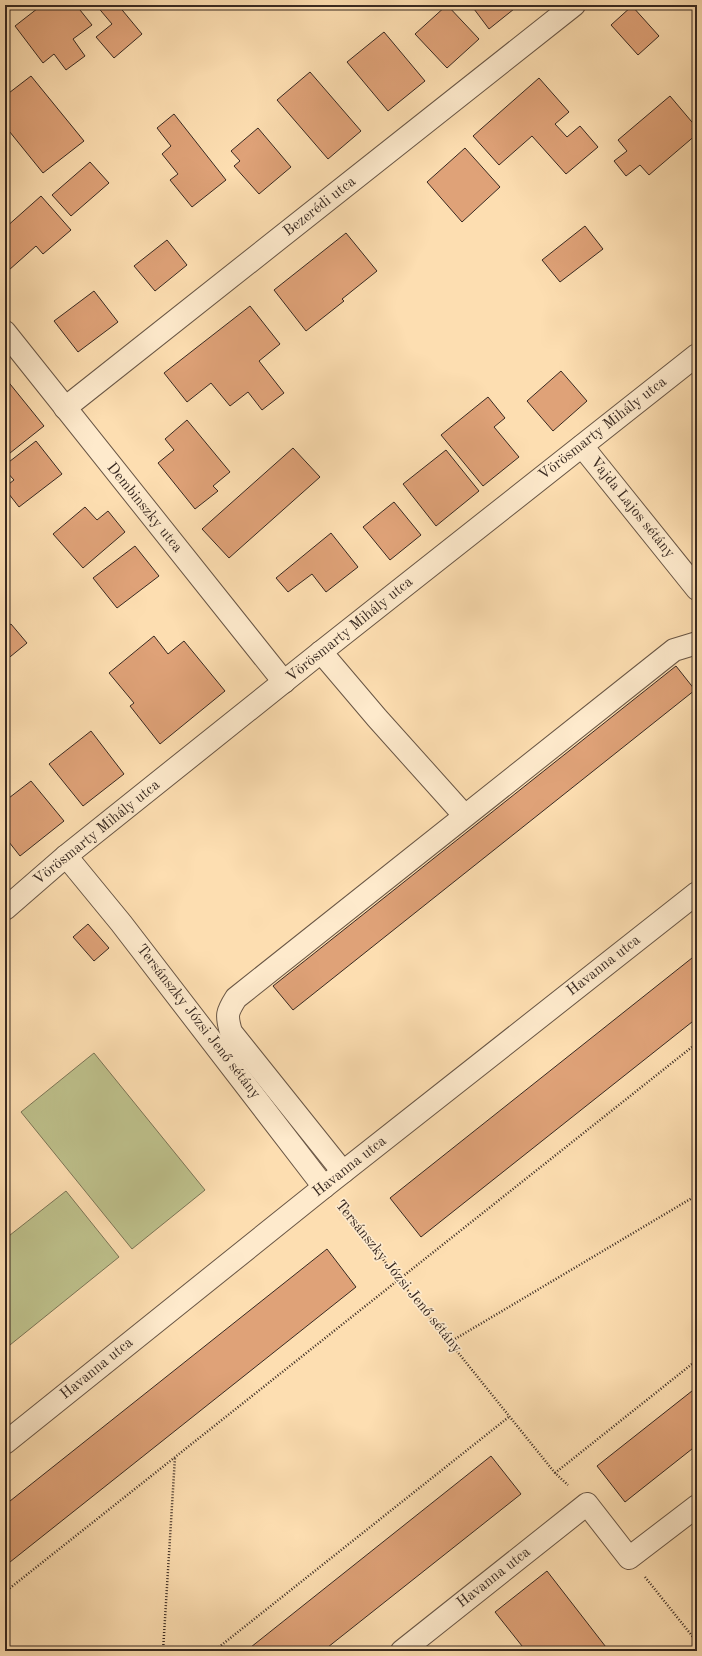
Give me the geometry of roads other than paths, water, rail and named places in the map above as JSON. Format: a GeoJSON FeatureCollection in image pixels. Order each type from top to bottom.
{"type":"FeatureCollection","features":[{"type":"Feature","properties":{"kind":"street","name":"Bezerédi utca"},"geometry":{"type":"LineString","coordinates":[[65,408],[574,5]]}},
{"type":"Feature","properties":{"kind":"street","name":"Dembinszky utca"},"geometry":{"type":"LineString","coordinates":[[5,332],[284,682]]}},
{"type":"Feature","properties":{"kind":"street","name":"Vörösmarty Mihály utca"},"geometry":{"type":"LineString","coordinates":[[8,900],[66,856],[321,652],[697,355]]}},
{"type":"Feature","properties":{"kind":"street","name":"Vajda Lajos sétány"},"geometry":{"type":"LineString","coordinates":[[582,446],[697,589]]}},
{"type":"Feature","properties":{"kind":"street"},"geometry":{"type":"LineString","coordinates":[[343,1172],[231,1032],[227,1018],[229,1009],[236,998],[464,815],[674,650],[690,644],[697,644]]}},
{"type":"Feature","properties":{"kind":"street"},"geometry":{"type":"LineString","coordinates":[[321,652],[377,718],[464,815]]}},
{"type":"Feature","properties":{"kind":"street","name":"Tersánszky Józsi Jenő sétány"},"geometry":{"type":"LineString","coordinates":[[66,856],[122,923],[324,1187]]}},
{"type":"Feature","properties":{"kind":"street","name":"Havanna utca"},"geometry":{"type":"LineString","coordinates":[[5,1442],[324,1187],[697,893]]}},
{"type":"Feature","properties":{"kind":"street","name":"Havanna utca"},"geometry":{"type":"LineString","coordinates":[[402,1651],[587,1504],[630,1558],[697,1506]]}}]}
